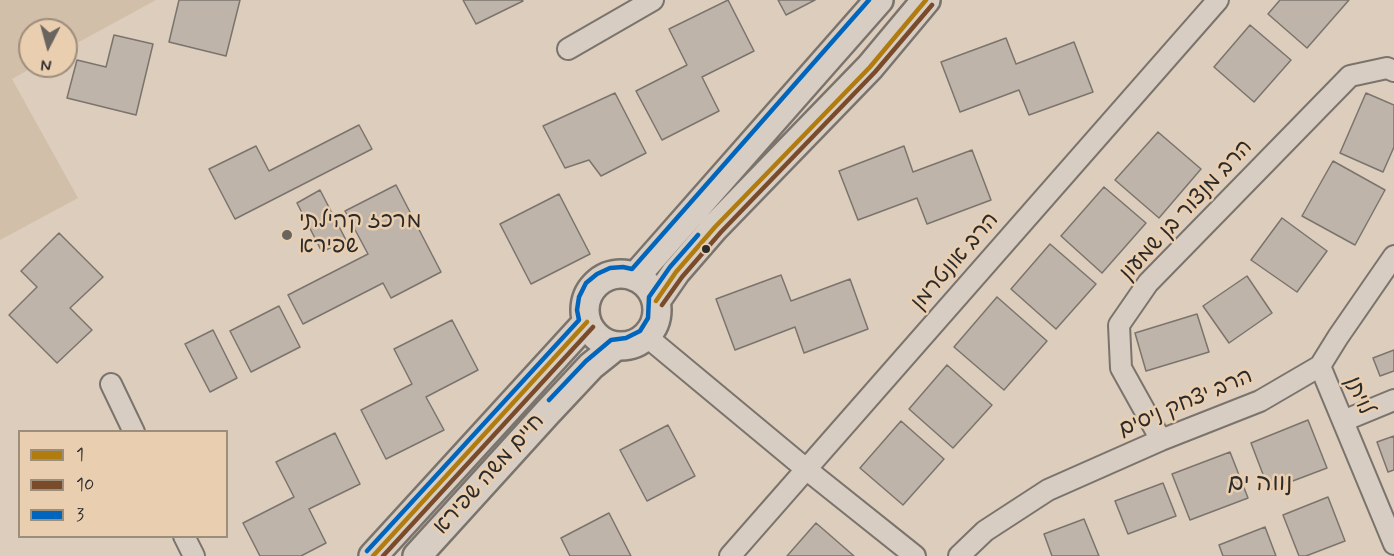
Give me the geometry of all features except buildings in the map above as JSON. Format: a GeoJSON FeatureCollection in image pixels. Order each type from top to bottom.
{"type":"FeatureCollection","features":[{"type":"Feature","properties":{"kind":"street"},"geometry":{"type":"LineString","coordinates":[[568,49],[653,0]]}},
{"type":"Feature","properties":{"kind":"street"},"geometry":{"type":"LineString","coordinates":[[635,277],[879,0]]}},
{"type":"Feature","properties":{"kind":"street"},"geometry":{"type":"LineString","coordinates":[[656,301],[676,272],[715,227],[870,67],[926,0]]}},
{"type":"Feature","properties":{"kind":"street","name":"הרב אונטרמן"},"geometry":{"type":"LineString","coordinates":[[730,556],[1218,0]]}},
{"type":"Feature","properties":{"kind":"street","name":"הרב מנצור בן שמעון"},"geometry":{"type":"LineString","coordinates":[[1161,440],[1121,368],[1119,325],[1148,283],[1350,76],[1386,68],[1394,71]]}},
{"type":"Feature","properties":{"kind":"street","name":"הרב יצחק ניסים"},"geometry":{"type":"LineString","coordinates":[[959,556],[985,531],[1048,490],[1161,440],[1260,401],[1320,366],[1394,256]]}},
{"type":"Feature","properties":{"kind":"street"},"geometry":{"type":"LineString","coordinates":[[623,274],[644,282],[656,301],[656,320],[646,336],[627,346],[616,346],[598,338],[586,322],[584,310],[586,298],[601,280],[612,275],[623,274]]}},
{"type":"Feature","properties":{"kind":"street","name":"חיים משה שפירא"},"geometry":{"type":"LineString","coordinates":[[373,556],[586,322]]}},
{"type":"Feature","properties":{"kind":"street"},"geometry":{"type":"LineString","coordinates":[[646,336],[806,470],[915,556]]}},
{"type":"Feature","properties":{"kind":"street","name":"חיים משה שפירא"},"geometry":{"type":"LineString","coordinates":[[417,556],[577,382],[616,346]]}},
{"type":"Feature","properties":{"kind":"street","name":"לויתן"},"geometry":{"type":"LineString","coordinates":[[1320,366],[1394,544]]}},
{"type":"Feature","properties":{"kind":"street"},"geometry":{"type":"LineString","coordinates":[[111,384],[133,430]]}},
{"type":"Feature","properties":{"kind":"street"},"geometry":{"type":"LineString","coordinates":[[1343,421],[1394,400]]}},
{"type":"Feature","properties":{"kind":"street"},"geometry":{"type":"LineString","coordinates":[[185,538],[194,556]]}},
{"type":"Feature","properties":{"kind":"shaded area"},"geometry":{"type":"Polygon","coordinates":[[[0,0],[156,0],[78,42],[78,18],[18,18],[18,76],[12,79],[78,198],[0,240],[0,0]]]}},
{"type":"Feature","properties":{"kind":"transit line","name":"3"},"geometry":{"type":"LineString","coordinates":[[367,551],[579,320],[577,310],[579,297],[586,283],[597,274],[610,268],[632,269],[869,0]]}},
{"type":"Feature","properties":{"kind":"transit line","name":"1"},"geometry":{"type":"LineString","coordinates":[[656,301],[676,272],[715,227],[870,67],[926,0]]}},
{"type":"Feature","properties":{"kind":"transit line","name":"10"},"geometry":{"type":"LineString","coordinates":[[662,305],[682,277],[721,232],[875,72],[932,5]]}},
{"type":"Feature","properties":{"kind":"transit line","name":"3"},"geometry":{"type":"LineString","coordinates":[[549,400],[586,361],[611,340],[626,338],[640,331],[648,318],[649,297],[670,267],[698,235]]}},
{"type":"Feature","properties":{"kind":"transit line","name":"1"},"geometry":{"type":"LineString","coordinates":[[373,556],[587,322]]}},
{"type":"Feature","properties":{"kind":"transit line","name":"10"},"geometry":{"type":"LineString","coordinates":[[383,556],[593,327]]}},
{"type":"Feature","properties":{"kind":"place","name":"מרכז קהילתי שפירא"},"geometry":{"type":"Point","coordinates":[287,235]}},
{"type":"Feature","properties":{"kind":"district","name":"נווה ים"},"geometry":{"type":"Point","coordinates":[1260,485]}}]}
